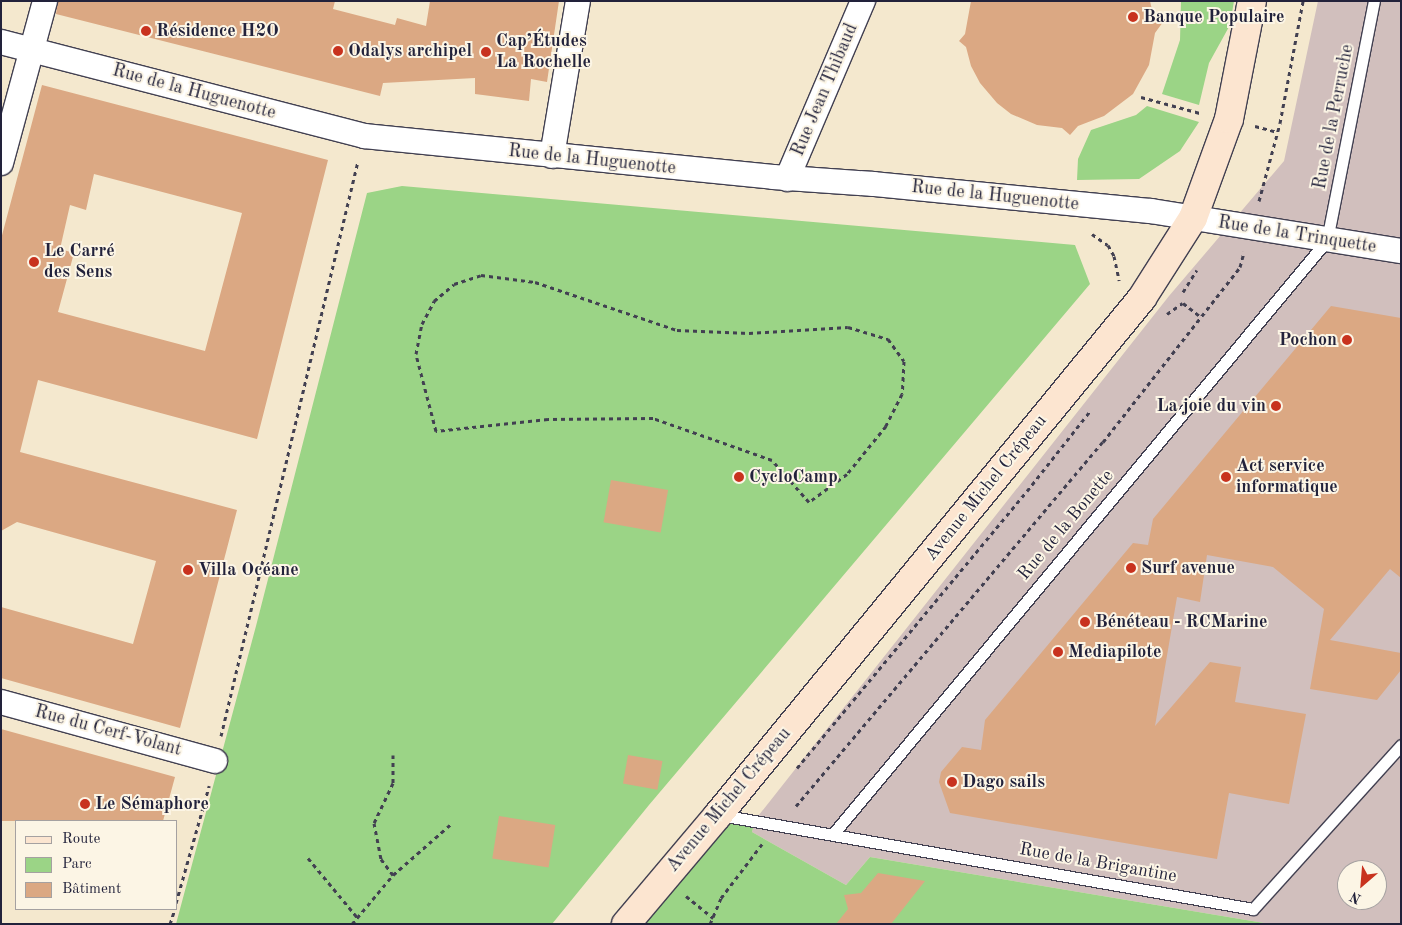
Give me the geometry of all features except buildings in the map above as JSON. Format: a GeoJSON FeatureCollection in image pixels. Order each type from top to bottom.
{"type":"FeatureCollection","features":[{"type":"Feature","properties":{"kind":"street"},"geometry":{"type":"LineString","coordinates":[[1,163],[46,1]]}},
{"type":"Feature","properties":{"kind":"street"},"geometry":{"type":"LineString","coordinates":[[552,156],[578,1]]}},
{"type":"Feature","properties":{"kind":"street","name":"Rue Jean Thibaud"},"geometry":{"type":"LineString","coordinates":[[787,179],[862,1]]}},
{"type":"Feature","properties":{"kind":"street","name":"Avenue Michel Crépeau"},"geometry":{"type":"LineString","coordinates":[[626,924],[718,815],[1142,298],[1194,218],[1229,120],[1252,1]]}},
{"type":"Feature","properties":{"kind":"street","name":"Rue de la Huguenotte"},"geometry":{"type":"LineString","coordinates":[[1,42],[364,136],[787,179],[874,184],[1150,211],[1194,218]]}},
{"type":"Feature","properties":{"kind":"street","name":"Rue de la Trinquette"},"geometry":{"type":"LineString","coordinates":[[1194,218],[1401,251]]}},
{"type":"Feature","properties":{"kind":"street","name":"Rue du Cerf-Volant"},"geometry":{"type":"LineString","coordinates":[[1,702],[216,761]]}},
{"type":"Feature","properties":{"kind":"lane","name":"Rue de la Perruche"},"geometry":{"type":"LineString","coordinates":[[1327,240],[1374,1]]}},
{"type":"Feature","properties":{"kind":"lane","name":"Rue de la Bonette"},"geometry":{"type":"LineString","coordinates":[[833,834],[1327,240]]}},
{"type":"Feature","properties":{"kind":"lane","name":"Rue de la Brigantine"},"geometry":{"type":"LineString","coordinates":[[718,815],[780,824],[1253,909],[1401,745]]}},
{"type":"Feature","properties":{"kind":"path"},"geometry":{"type":"LineString","coordinates":[[710,924],[721,898],[780,824],[820,781],[1104,442],[1240,267],[1278,132],[1303,1]]}},
{"type":"Feature","properties":{"kind":"path"},"geometry":{"type":"LineString","coordinates":[[1141,96],[1204,114]]}},
{"type":"Feature","properties":{"kind":"path"},"geometry":{"type":"LineString","coordinates":[[1255,126],[1278,132]]}},
{"type":"Feature","properties":{"kind":"path"},"geometry":{"type":"LineString","coordinates":[[178,896],[216,761],[364,136]]}},
{"type":"Feature","properties":{"kind":"path"},"geometry":{"type":"LineString","coordinates":[[481,275],[535,282],[677,330],[748,333],[848,327],[888,339],[904,361],[902,394],[886,426],[847,474],[809,502],[772,460],[653,418],[548,419],[436,431],[416,354],[422,324],[434,301],[454,284],[481,275]]}},
{"type":"Feature","properties":{"kind":"path"},"geometry":{"type":"LineString","coordinates":[[393,755],[393,783],[374,823],[381,859],[393,875]]}},
{"type":"Feature","properties":{"kind":"path"},"geometry":{"type":"LineString","coordinates":[[352,924],[393,875],[452,824]]}},
{"type":"Feature","properties":{"kind":"path"},"geometry":{"type":"LineString","coordinates":[[308,858],[357,917]]}},
{"type":"Feature","properties":{"kind":"path"},"geometry":{"type":"LineString","coordinates":[[170,924],[175,910]]}},
{"type":"Feature","properties":{"kind":"shaded area"},"geometry":{"type":"Polygon","coordinates":[[[1318,1],[1401,1],[1401,924],[1270,924],[870,857],[846,885],[752,832],[755,820],[1169,296],[1284,161],[1318,1]]]}},
{"type":"Feature","properties":{"kind":"green space"},"geometry":{"type":"Polygon","coordinates":[[[1181,1],[1234,1],[1230,25],[1209,63],[1199,105],[1162,94],[1180,40],[1181,1]]]}},
{"type":"Feature","properties":{"kind":"green space"},"geometry":{"type":"Polygon","coordinates":[[[1147,106],[1199,122],[1180,151],[1139,179],[1077,180],[1078,159],[1091,130],[1136,115],[1147,106]]]}},
{"type":"Feature","properties":{"kind":"green space"},"geometry":{"type":"Polygon","coordinates":[[[402,186],[1075,245],[1090,284],[649,805],[552,924],[176,924],[256,626],[367,193],[402,186]]]}},
{"type":"Feature","properties":{"kind":"green space"},"geometry":{"type":"Polygon","coordinates":[[[718,815],[755,820],[752,832],[846,885],[870,857],[1270,924],[626,924],[718,815]]]}},
{"type":"Feature","properties":{"kind":"place","name":"Banque Populaire"},"geometry":{"type":"Point","coordinates":[1133,17]}},
{"type":"Feature","properties":{"kind":"place","name":"Résidence H2O"},"geometry":{"type":"Point","coordinates":[146,31]}},
{"type":"Feature","properties":{"kind":"place","name":"Odalys archipel"},"geometry":{"type":"Point","coordinates":[338,51]}},
{"type":"Feature","properties":{"kind":"place","name":"Cap’Études La Rochelle"},"geometry":{"type":"Point","coordinates":[486,52]}},
{"type":"Feature","properties":{"kind":"place","name":"Le Carré des Sens"},"geometry":{"type":"Point","coordinates":[34,262]}},
{"type":"Feature","properties":{"kind":"place","name":"Pochon"},"geometry":{"type":"Point","coordinates":[1347,340]}},
{"type":"Feature","properties":{"kind":"place","name":"La joie du vin"},"geometry":{"type":"Point","coordinates":[1276,406]}},
{"type":"Feature","properties":{"kind":"place","name":"CycloCamp"},"geometry":{"type":"Point","coordinates":[739,477]}},
{"type":"Feature","properties":{"kind":"place","name":"Act service informatique"},"geometry":{"type":"Point","coordinates":[1226,477]}},
{"type":"Feature","properties":{"kind":"place","name":"Surf avenue"},"geometry":{"type":"Point","coordinates":[1131,568]}},
{"type":"Feature","properties":{"kind":"place","name":"Villa Océane"},"geometry":{"type":"Point","coordinates":[188,570]}},
{"type":"Feature","properties":{"kind":"place","name":"Bénéteau - RCMarine"},"geometry":{"type":"Point","coordinates":[1085,622]}},
{"type":"Feature","properties":{"kind":"place","name":"Mediapilote"},"geometry":{"type":"Point","coordinates":[1058,652]}},
{"type":"Feature","properties":{"kind":"place","name":"Dago sails"},"geometry":{"type":"Point","coordinates":[952,782]}},
{"type":"Feature","properties":{"kind":"place","name":"Le Sémaphore"},"geometry":{"type":"Point","coordinates":[85,804]}}]}
